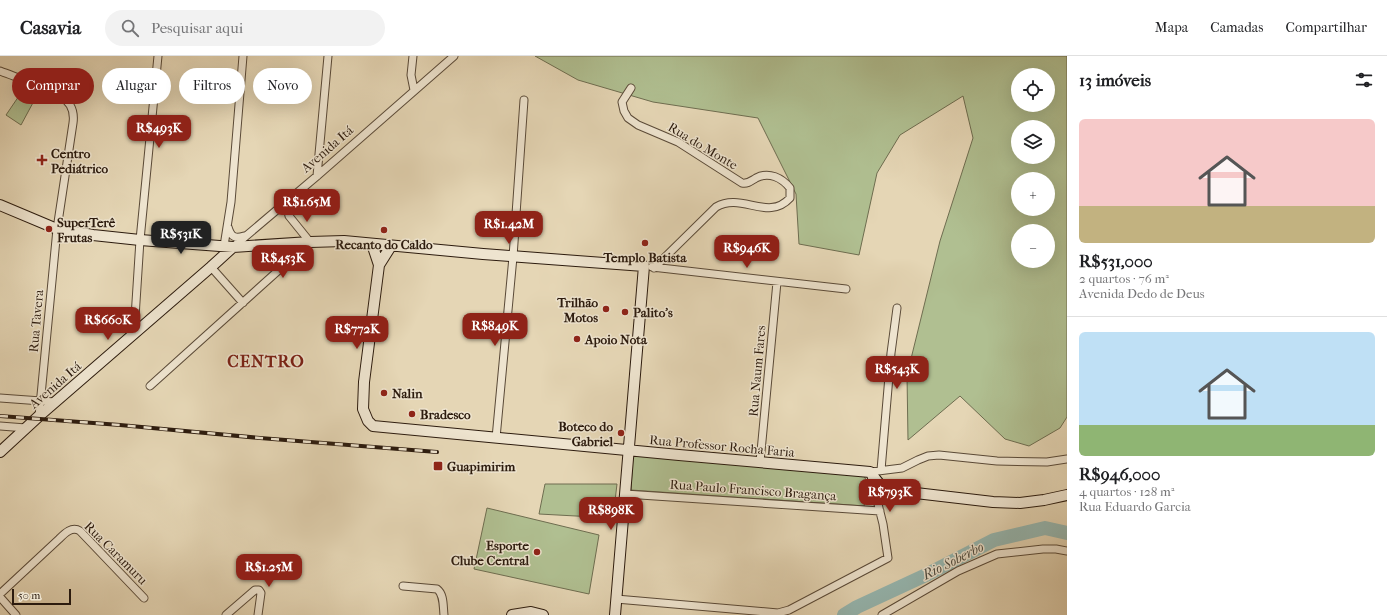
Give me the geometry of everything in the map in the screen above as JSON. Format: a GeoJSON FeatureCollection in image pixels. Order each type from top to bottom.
{"type":"FeatureCollection","features":[{"type":"Feature","properties":{"kind":"main road"},"geometry":{"type":"LineString","coordinates":[[0,205],[57,228],[93,235],[140,240],[228,247],[335,241],[512,257],[644,266],[614,615]]}},
{"type":"Feature","properties":{"kind":"main road"},"geometry":{"type":"LineString","coordinates":[[372,244],[379,265]]}},
{"type":"Feature","properties":{"kind":"main road"},"geometry":{"type":"LineString","coordinates":[[379,265],[391,246]]}},
{"type":"Feature","properties":{"kind":"main road","name":"Avenida Itá"},"geometry":{"type":"LineString","coordinates":[[0,452],[39,416],[211,267],[228,247]]}},
{"type":"Feature","properties":{"kind":"main road","name":"Rua Professor Rocha Faria"},"geometry":{"type":"LineString","coordinates":[[379,265],[363,399],[364,415],[373,426],[870,472]]}},
{"type":"Feature","properties":{"kind":"main road"},"geometry":{"type":"LineString","coordinates":[[870,472],[882,486],[890,490],[993,502],[1020,503],[1067,495]]}},
{"type":"Feature","properties":{"kind":"main road"},"geometry":{"type":"LineString","coordinates":[[512,615],[532,612],[543,615]]}},
{"type":"Feature","properties":{"kind":"street"},"geometry":{"type":"LineString","coordinates":[[134,333],[140,240],[158,56]]}},
{"type":"Feature","properties":{"kind":"street"},"geometry":{"type":"LineString","coordinates":[[228,247],[228,227],[243,56]]}},
{"type":"Feature","properties":{"kind":"street"},"geometry":{"type":"LineString","coordinates":[[317,176],[328,56]]}},
{"type":"Feature","properties":{"kind":"street"},"geometry":{"type":"LineString","coordinates":[[413,56],[411,75],[414,90]]}},
{"type":"Feature","properties":{"kind":"street","name":"Avenida Itá"},"geometry":{"type":"LineString","coordinates":[[228,247],[245,236],[317,176],[454,56]]}},
{"type":"Feature","properties":{"kind":"street","name":"Rua Tavera"},"geometry":{"type":"LineString","coordinates":[[0,71],[60,96],[72,109],[74,123],[57,228],[39,416]]}},
{"type":"Feature","properties":{"kind":"street","name":"Rua do Monte"},"geometry":{"type":"LineString","coordinates":[[631,88],[624,96],[622,102],[624,111],[628,118],[638,125],[678,142],[742,183],[749,183],[762,176],[770,176],[780,178],[790,188],[790,198],[777,208],[732,202],[722,203],[716,207],[654,268]]}},
{"type":"Feature","properties":{"kind":"street"},"geometry":{"type":"LineString","coordinates":[[496,438],[524,100]]}},
{"type":"Feature","properties":{"kind":"street"},"geometry":{"type":"LineString","coordinates":[[150,386],[310,242],[289,216],[286,202]]}},
{"type":"Feature","properties":{"kind":"street"},"geometry":{"type":"LineString","coordinates":[[274,212],[289,216]]}},
{"type":"Feature","properties":{"kind":"street"},"geometry":{"type":"LineString","coordinates":[[228,227],[233,237],[237,238],[245,236]]}},
{"type":"Feature","properties":{"kind":"street"},"geometry":{"type":"LineString","coordinates":[[644,266],[846,289]]}},
{"type":"Feature","properties":{"kind":"street"},"geometry":{"type":"LineString","coordinates":[[211,267],[243,303]]}},
{"type":"Feature","properties":{"kind":"street","name":"Rua Naum Fares"},"geometry":{"type":"LineString","coordinates":[[760,462],[777,282]]}},
{"type":"Feature","properties":{"kind":"street"},"geometry":{"type":"LineString","coordinates":[[881,470],[891,353],[897,308]]}},
{"type":"Feature","properties":{"kind":"street"},"geometry":{"type":"LineString","coordinates":[[0,398],[55,402]]}},
{"type":"Feature","properties":{"kind":"street"},"geometry":{"type":"LineString","coordinates":[[0,426],[26,428]]}},
{"type":"Feature","properties":{"kind":"street","name":"Rua Professor Rocha Faria"},"geometry":{"type":"LineString","coordinates":[[870,472],[902,468],[923,458],[939,455],[997,461],[1047,462],[1067,459]]}},
{"type":"Feature","properties":{"kind":"street"},"geometry":{"type":"LineString","coordinates":[[616,599],[778,613],[789,610],[888,558],[880,511],[870,472]]}},
{"type":"Feature","properties":{"kind":"street"},"geometry":{"type":"LineString","coordinates":[[877,500],[890,490]]}},
{"type":"Feature","properties":{"kind":"street","name":"Rua Paulo Francisco Bragança"},"geometry":{"type":"LineString","coordinates":[[625,494],[880,511]]}},
{"type":"Feature","properties":{"kind":"street","name":"Rua Caramuru"},"geometry":{"type":"LineString","coordinates":[[0,595],[59,539],[68,531],[73,529],[80,531],[144,598]]}},
{"type":"Feature","properties":{"kind":"street"},"geometry":{"type":"LineString","coordinates":[[882,615],[958,571],[997,554],[1043,548],[1067,551]]}},
{"type":"Feature","properties":{"kind":"street"},"geometry":{"type":"LineString","coordinates":[[403,586],[439,590],[442,595],[444,615]]}},
{"type":"Feature","properties":{"kind":"street"},"geometry":{"type":"LineString","coordinates":[[226,615],[255,590],[258,590],[261,593],[258,615]]}},
{"type":"Feature","properties":{"kind":"street"},"geometry":{"type":"LineString","coordinates":[[0,595],[16,615]]}},
{"type":"Feature","properties":{"kind":"green space"},"geometry":{"type":"Polygon","coordinates":[[[535,56],[1067,56],[1067,417],[1060,428],[1029,446],[1005,439],[960,396],[908,440],[907,375],[940,241],[973,138],[963,96],[900,135],[877,173],[859,255],[799,244],[796,194],[758,118],[653,102],[578,80],[535,56]]]}},
{"type":"Feature","properties":{"kind":"green space"},"geometry":{"type":"Polygon","coordinates":[[[13,104],[32,104],[21,125],[6,115],[13,104]]]}},
{"type":"Feature","properties":{"kind":"green space"},"geometry":{"type":"Polygon","coordinates":[[[633,454],[864,476],[869,488],[868,498],[864,506],[631,490],[633,454]]]}},
{"type":"Feature","properties":{"kind":"green space"},"geometry":{"type":"Polygon","coordinates":[[[545,484],[617,484],[613,518],[539,514],[545,484]]]}},
{"type":"Feature","properties":{"kind":"green space","name":"Esporte Clube Central"},"geometry":{"type":"Polygon","coordinates":[[[487,508],[599,535],[589,594],[474,569],[487,508]]]}},
{"type":"Feature","properties":{"kind":"waterway","name":"Rio Soberbo"},"geometry":{"type":"LineString","coordinates":[[844,615],[857,607],[926,575],[994,540],[1045,528],[1067,533]]}},
{"type":"Feature","properties":{"kind":"railway"},"geometry":{"type":"LineString","coordinates":[[0,416],[437,452]]}},
{"type":"Feature","properties":{"kind":"place","name":"Centro Pediátrico"},"geometry":{"type":"Point","coordinates":[42,160]}},
{"type":"Feature","properties":{"kind":"place","name":"SuperTerê Frutas"},"geometry":{"type":"Point","coordinates":[49,229]}},
{"type":"Feature","properties":{"kind":"place","name":"Recanto do Caldo"},"geometry":{"type":"Point","coordinates":[384,230]}},
{"type":"Feature","properties":{"kind":"place","name":"Templo Batista"},"geometry":{"type":"Point","coordinates":[645,243]}},
{"type":"Feature","properties":{"kind":"place","name":"Trilhão Motos"},"geometry":{"type":"Point","coordinates":[606,309]}},
{"type":"Feature","properties":{"kind":"place","name":"Palito's"},"geometry":{"type":"Point","coordinates":[625,312]}},
{"type":"Feature","properties":{"kind":"place","name":"Apoio Nota"},"geometry":{"type":"Point","coordinates":[577,339]}},
{"type":"Feature","properties":{"kind":"place","name":"Nalin"},"geometry":{"type":"Point","coordinates":[384,393]}},
{"type":"Feature","properties":{"kind":"place","name":"Bradesco"},"geometry":{"type":"Point","coordinates":[412,414]}},
{"type":"Feature","properties":{"kind":"place","name":"Boteco do Gabriel"},"geometry":{"type":"Point","coordinates":[621,433]}},
{"type":"Feature","properties":{"kind":"place","name":"Guapimirim"},"geometry":{"type":"Point","coordinates":[438,466]}},
{"type":"Feature","properties":{"kind":"place","name":"Esporte Clube Central"},"geometry":{"type":"Point","coordinates":[537,552]}},
{"type":"Feature","properties":{"kind":"district","name":"CENTRO"},"geometry":{"type":"Point","coordinates":[266,361]}}]}
